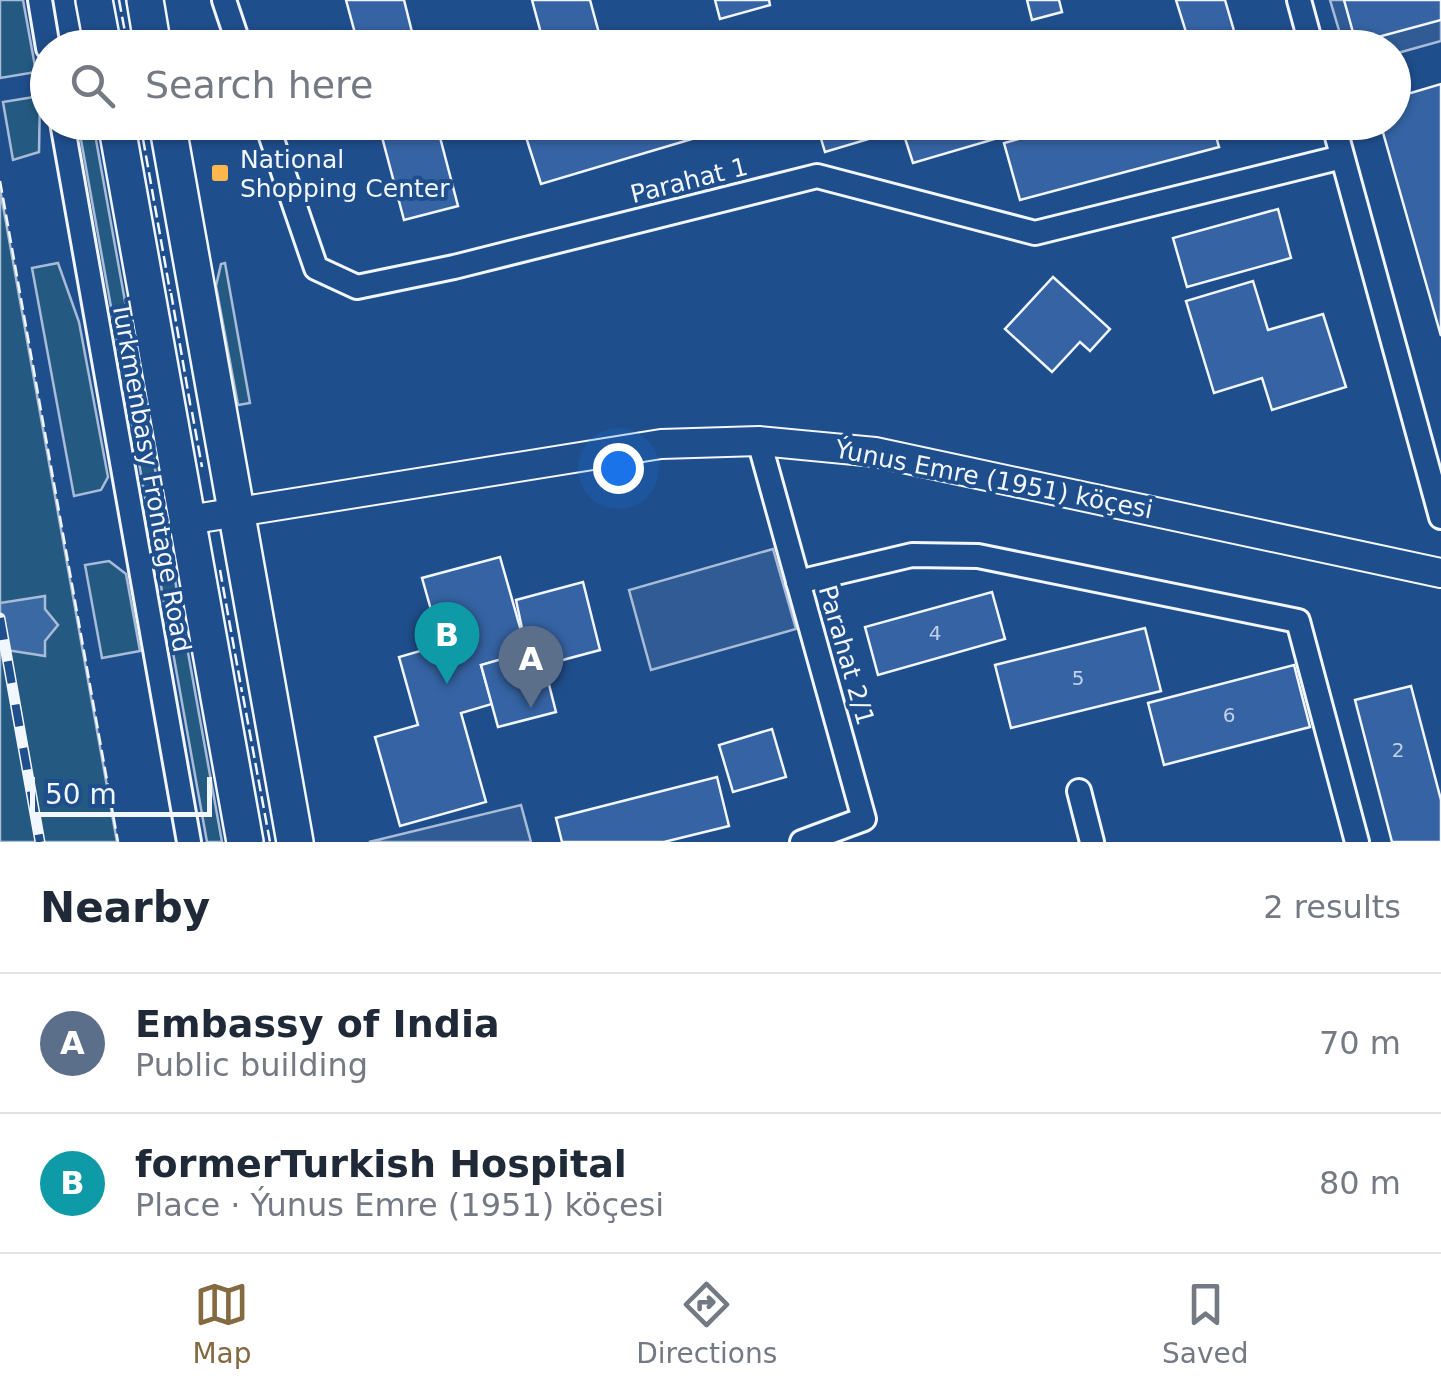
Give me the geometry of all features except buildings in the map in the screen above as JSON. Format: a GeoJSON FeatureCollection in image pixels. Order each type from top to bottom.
{"type":"FeatureCollection","features":[{"type":"Feature","properties":{"kind":"main road"},"geometry":{"type":"LineString","coordinates":[[94,0],[99,30]]}},
{"type":"Feature","properties":{"kind":"main road"},"geometry":{"type":"LineString","coordinates":[[145,0],[150,30]]}},
{"type":"Feature","properties":{"kind":"main road"},"geometry":{"type":"LineString","coordinates":[[119,140],[245,842]]}},
{"type":"Feature","properties":{"kind":"main road"},"geometry":{"type":"LineString","coordinates":[[170,140],[295,842]]}},
{"type":"Feature","properties":{"kind":"street"},"geometry":{"type":"LineString","coordinates":[[40,0],[45,30]]}},
{"type":"Feature","properties":{"kind":"street"},"geometry":{"type":"LineString","coordinates":[[224,0],[234,30]]}},
{"type":"Feature","properties":{"kind":"street"},"geometry":{"type":"LineString","coordinates":[[1299,0],[1307,30]]}},
{"type":"Feature","properties":{"kind":"street","name":"Turkmenbasy Frontage Road"},"geometry":{"type":"LineString","coordinates":[[65,140],[189,842]]}},
{"type":"Feature","properties":{"kind":"street","name":"Parahat 1"},"geometry":{"type":"LineString","coordinates":[[272,140],[316,268],[357,287],[454,268],[817,176],[1035,232],[1342,157]]}},
{"type":"Feature","properties":{"kind":"street"},"geometry":{"type":"LineString","coordinates":[[1338,140],[1441,516]]}},
{"type":"Feature","properties":{"kind":"street","name":"Ýunus Emre (1951) köçesi"},"geometry":{"type":"LineString","coordinates":[[188,520],[661,444],[758,442],[875,452],[1441,573]]}},
{"type":"Feature","properties":{"kind":"street","name":"Parahat 2/1"},"geometry":{"type":"LineString","coordinates":[[758,442],[864,819],[802,842]]}},
{"type":"Feature","properties":{"kind":"street"},"geometry":{"type":"LineString","coordinates":[[798,582],[912,554],[978,556],[1298,621],[1357,842]]}},
{"type":"Feature","properties":{"kind":"street"},"geometry":{"type":"LineString","coordinates":[[1079,791],[1092,842]]}},
{"type":"Feature","properties":{"kind":"shaded area"},"geometry":{"type":"Polygon","coordinates":[[[0,0],[23,0],[30,39],[30,73],[0,78],[0,0]]]}},
{"type":"Feature","properties":{"kind":"shaded area"},"geometry":{"type":"Polygon","coordinates":[[[1330,0],[1441,0],[1441,41],[1411,49],[1411,30],[1339,30],[1330,0]]]}},
{"type":"Feature","properties":{"kind":"shaded area"},"geometry":{"type":"Polygon","coordinates":[[[30,98],[30,140],[39,140],[39,152],[13,160],[3,102],[30,98]]]}},
{"type":"Feature","properties":{"kind":"shaded area"},"geometry":{"type":"Polygon","coordinates":[[[81,140],[96,140],[222,842],[207,842],[81,140]]]}},
{"type":"Feature","properties":{"kind":"shaded area"},"geometry":{"type":"Polygon","coordinates":[[[0,189],[117,842],[0,842],[0,189]]]}},
{"type":"Feature","properties":{"kind":"shaded area"},"geometry":{"type":"Polygon","coordinates":[[[58,263],[79,322],[108,477],[101,490],[74,496],[32,268],[58,263]]]}},
{"type":"Feature","properties":{"kind":"shaded area"},"geometry":{"type":"Polygon","coordinates":[[[225,263],[250,403],[238,405],[216,286],[221,264],[225,263]]]}},
{"type":"Feature","properties":{"kind":"shaded area"},"geometry":{"type":"Polygon","coordinates":[[[773,549],[796,629],[651,670],[629,590],[773,549]]]}},
{"type":"Feature","properties":{"kind":"shaded area"},"geometry":{"type":"Polygon","coordinates":[[[109,561],[126,574],[140,651],[102,658],[85,565],[109,561]]]}},
{"type":"Feature","properties":{"kind":"shaded area"},"geometry":{"type":"Polygon","coordinates":[[[45,596],[45,609],[58,625],[45,641],[45,656],[0,649],[0,603],[45,596]]]}},
{"type":"Feature","properties":{"kind":"shaded area"},"geometry":{"type":"Polygon","coordinates":[[[521,805],[531,842],[369,842],[521,805]]]}},
{"type":"Feature","properties":{"kind":"railway"},"geometry":{"type":"LineString","coordinates":[[0,618],[40,842]]}},
{"type":"Feature","properties":{"kind":"fence"},"geometry":{"type":"LineString","coordinates":[[119,0],[125,30]]}},
{"type":"Feature","properties":{"kind":"fence"},"geometry":{"type":"LineString","coordinates":[[143,140],[170,291]]}},
{"type":"Feature","properties":{"kind":"fence"},"geometry":{"type":"LineString","coordinates":[[0,181],[118,842]]}},
{"type":"Feature","properties":{"kind":"fence"},"geometry":{"type":"LineString","coordinates":[[171,293],[191,409]]}},
{"type":"Feature","properties":{"kind":"fence"},"geometry":{"type":"LineString","coordinates":[[192,412],[202,467]]}},
{"type":"Feature","properties":{"kind":"fence"},"geometry":{"type":"LineString","coordinates":[[220,570],[242,692]]}},
{"type":"Feature","properties":{"kind":"fence"},"geometry":{"type":"LineString","coordinates":[[243,696],[270,842]]}},
{"type":"Feature","properties":{"kind":"place","name":"National Shopping Center"},"geometry":{"type":"Point","coordinates":[220,173]}},
{"type":"Feature","properties":{"kind":"place","name":"formerTurkish Hospital"},"geometry":{"type":"Point","coordinates":[447,684]}},
{"type":"Feature","properties":{"kind":"place","name":"Embassy of India"},"geometry":{"type":"Point","coordinates":[531,708]}}]}
